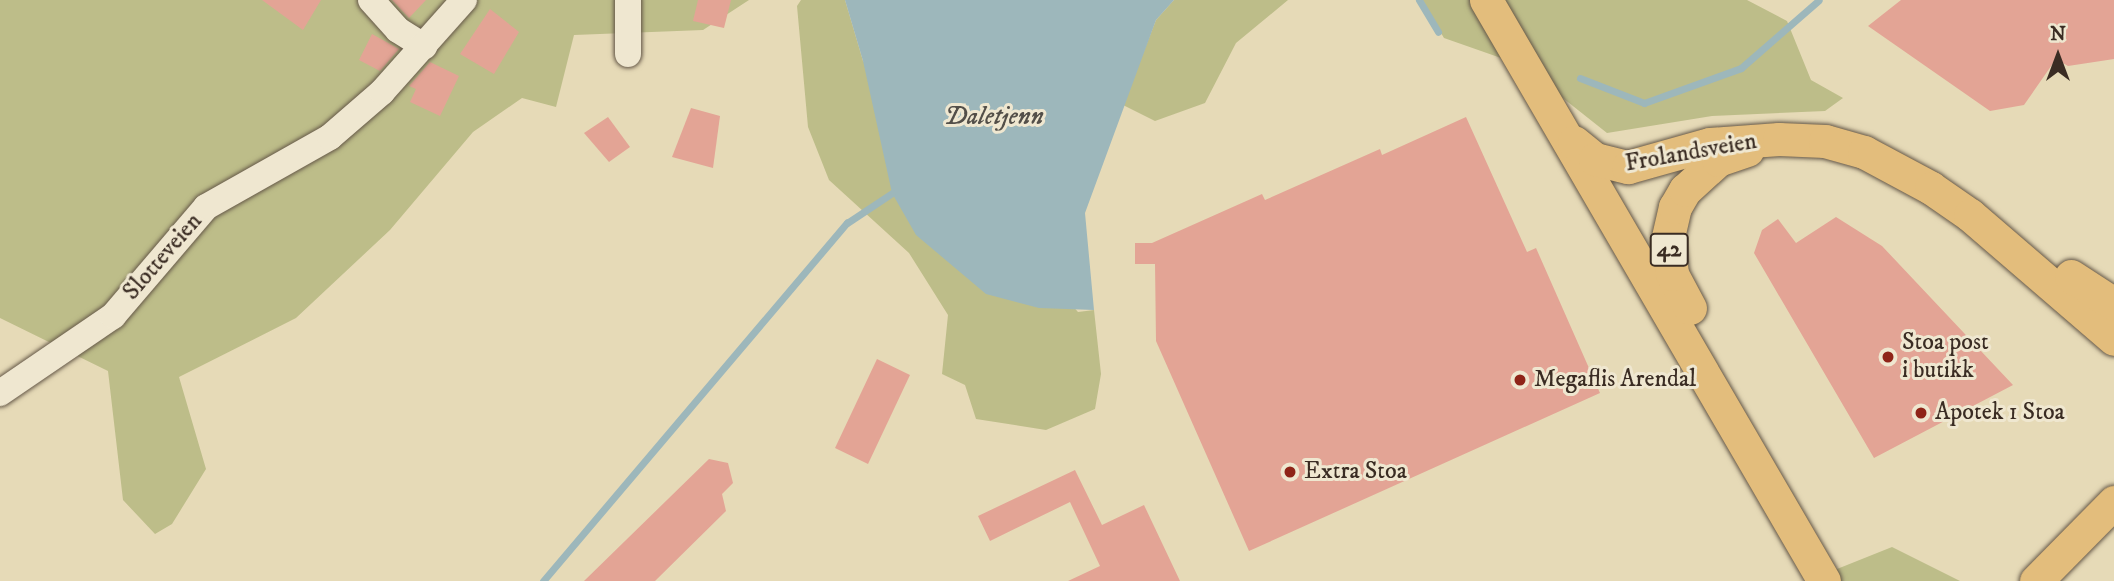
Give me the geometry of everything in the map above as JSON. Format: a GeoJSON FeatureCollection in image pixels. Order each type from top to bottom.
{"type":"FeatureCollection","features":[{"type":"Feature","properties":{"kind":"main road","name":"Frolandsveien"},"geometry":{"type":"LineString","coordinates":[[1486,0],[1727,409],[1824,581]]}},
{"type":"Feature","properties":{"kind":"main road","name":"Frolandsveien"},"geometry":{"type":"LineString","coordinates":[[1569,138],[1595,159],[1628,167],[1710,144],[1779,139],[1825,141],[1864,152],[1931,187],[1975,219],[2114,304]]}},
{"type":"Feature","properties":{"kind":"main road","name":"Frolandsveien"},"geometry":{"type":"LineString","coordinates":[[1727,409],[1726,376],[1672,274],[1668,237],[1685,190],[1718,160],[1779,139]]}},
{"type":"Feature","properties":{"kind":"main road","name":"Frolandsveien"},"geometry":{"type":"LineString","coordinates":[[1975,219],[2114,339]]}},
{"type":"Feature","properties":{"kind":"main road"},"geometry":{"type":"LineString","coordinates":[[2036,581],[2104,511],[2114,478]]}},
{"type":"Feature","properties":{"kind":"street"},"geometry":{"type":"LineString","coordinates":[[371,0],[398,30],[424,46]]}},
{"type":"Feature","properties":{"kind":"street","name":"Slotteveien"},"geometry":{"type":"LineString","coordinates":[[0,393],[113,316],[206,206],[330,137],[382,92],[464,0]]}},
{"type":"Feature","properties":{"kind":"street"},"geometry":{"type":"LineString","coordinates":[[628,0],[628,54]]}},
{"type":"Feature","properties":{"kind":"green space"},"geometry":{"type":"Polygon","coordinates":[[[0,0],[749,0],[703,30],[574,35],[556,107],[522,98],[473,132],[390,230],[296,318],[179,377],[206,469],[172,524],[155,534],[123,500],[108,371],[0,318],[0,0]]]}},
{"type":"Feature","properties":{"kind":"green space"},"geometry":{"type":"Polygon","coordinates":[[[801,0],[845,0],[863,61],[1078,312],[1094,310],[1101,374],[1095,409],[1046,430],[976,419],[965,385],[942,374],[948,315],[909,253],[829,180],[808,127],[797,6],[801,0]]]}},
{"type":"Feature","properties":{"kind":"green space"},"geometry":{"type":"Polygon","coordinates":[[[1174,0],[1288,0],[1236,43],[1205,103],[1155,121],[1123,105],[1156,20],[1174,0]]]}},
{"type":"Feature","properties":{"kind":"green space"},"geometry":{"type":"Polygon","coordinates":[[[1421,0],[1747,0],[1787,21],[1811,80],[1843,98],[1825,111],[1712,116],[1607,133],[1521,65],[1444,38],[1421,0]]]}},
{"type":"Feature","properties":{"kind":"green space"},"geometry":{"type":"Polygon","coordinates":[[[1892,547],[1960,581],[1811,581],[1822,575],[1892,547]]]}},
{"type":"Feature","properties":{"kind":"water","name":"Daletjenn"},"geometry":{"type":"Polygon","coordinates":[[[845,0],[1174,0],[1156,20],[1085,213],[1094,310],[1039,308],[986,294],[916,235],[892,193],[863,61],[845,0]]]}},
{"type":"Feature","properties":{"kind":"building"},"geometry":{"type":"Polygon","coordinates":[[[262,0],[321,0],[303,30],[262,0]]]}},
{"type":"Feature","properties":{"kind":"building"},"geometry":{"type":"Polygon","coordinates":[[[392,0],[426,0],[409,18],[392,0]]]}},
{"type":"Feature","properties":{"kind":"building"},"geometry":{"type":"Polygon","coordinates":[[[698,0],[731,0],[724,28],[693,21],[698,0]]]}},
{"type":"Feature","properties":{"kind":"building"},"geometry":{"type":"Polygon","coordinates":[[[1901,0],[2114,0],[2114,59],[2068,66],[2056,59],[2024,105],[1990,111],[1868,26],[1901,0]]]}},
{"type":"Feature","properties":{"kind":"building"},"geometry":{"type":"Polygon","coordinates":[[[490,9],[519,32],[494,74],[460,54],[490,9]]]}},
{"type":"Feature","properties":{"kind":"building"},"geometry":{"type":"Polygon","coordinates":[[[372,34],[399,49],[380,71],[359,60],[372,34]]]}},
{"type":"Feature","properties":{"kind":"building"},"geometry":{"type":"Polygon","coordinates":[[[430,62],[459,76],[440,116],[410,102],[416,89],[409,86],[430,62]]]}},
{"type":"Feature","properties":{"kind":"building"},"geometry":{"type":"Polygon","coordinates":[[[691,108],[720,116],[713,168],[672,157],[691,108]]]}},
{"type":"Feature","properties":{"kind":"building"},"geometry":{"type":"Polygon","coordinates":[[[608,117],[630,147],[609,162],[584,133],[608,117]]]}},
{"type":"Feature","properties":{"kind":"building"},"geometry":{"type":"Polygon","coordinates":[[[1466,117],[1527,252],[1536,248],[1600,393],[1249,551],[1156,341],[1155,264],[1135,264],[1135,243],[1152,243],[1262,194],[1265,200],[1380,149],[1382,155],[1466,117]]]}},
{"type":"Feature","properties":{"kind":"building"},"geometry":{"type":"Polygon","coordinates":[[[1836,217],[1882,246],[2013,385],[1874,458],[1754,253],[1762,230],[1778,219],[1796,243],[1836,217]]]}},
{"type":"Feature","properties":{"kind":"building"},"geometry":{"type":"Polygon","coordinates":[[[877,359],[910,375],[868,464],[835,448],[877,359]]]}},
{"type":"Feature","properties":{"kind":"building"},"geometry":{"type":"Polygon","coordinates":[[[709,459],[728,463],[733,483],[722,494],[726,511],[655,581],[584,581],[709,459]]]}},
{"type":"Feature","properties":{"kind":"building"},"geometry":{"type":"Polygon","coordinates":[[[1075,470],[1102,525],[1144,505],[1180,581],[1068,581],[1100,566],[1070,502],[990,541],[978,516],[1075,470]]]}},
{"type":"Feature","properties":{"kind":"waterway"},"geometry":{"type":"LineString","coordinates":[[1419,0],[1438,32]]}},
{"type":"Feature","properties":{"kind":"waterway"},"geometry":{"type":"LineString","coordinates":[[1580,78],[1644,103],[1741,68],[1819,0]]}},
{"type":"Feature","properties":{"kind":"waterway"},"geometry":{"type":"LineString","coordinates":[[543,581],[847,223],[892,193]]}},
{"type":"Feature","properties":{"kind":"place","name":"Stoa post i butikk"},"geometry":{"type":"Point","coordinates":[1888,357]}},
{"type":"Feature","properties":{"kind":"place","name":"Megaflis Arendal"},"geometry":{"type":"Point","coordinates":[1520,380]}},
{"type":"Feature","properties":{"kind":"place","name":"Apotek 1 Stoa"},"geometry":{"type":"Point","coordinates":[1921,413]}},
{"type":"Feature","properties":{"kind":"place","name":"Extra Stoa"},"geometry":{"type":"Point","coordinates":[1290,472]}}]}
